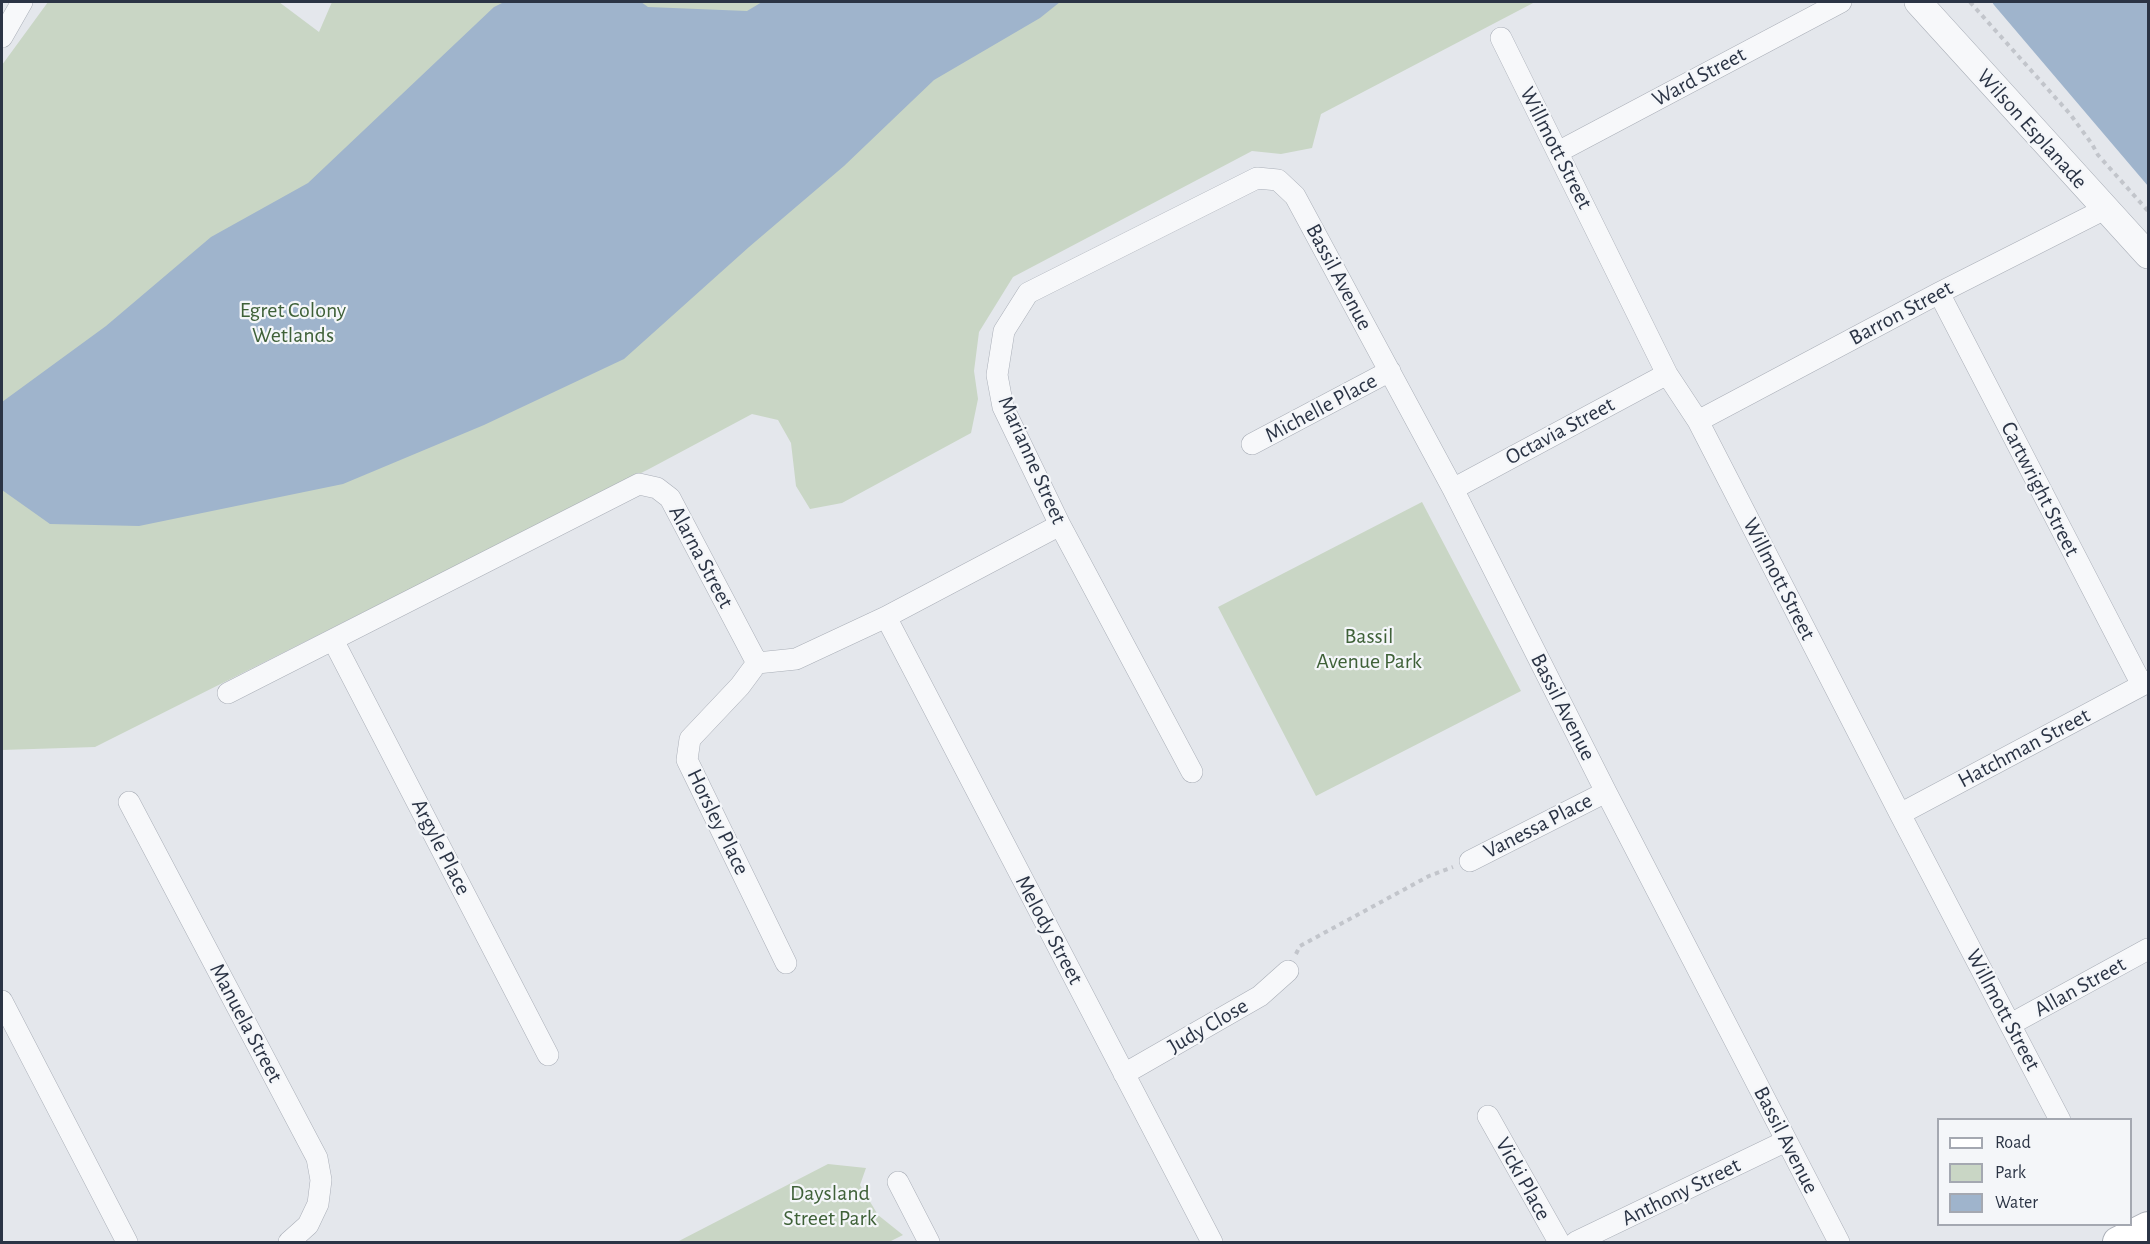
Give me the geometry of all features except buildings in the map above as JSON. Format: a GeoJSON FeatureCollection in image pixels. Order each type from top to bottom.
{"type":"FeatureCollection","features":[{"type":"Feature","properties":{"kind":"main road"},"geometry":{"type":"LineString","coordinates":[[2118,1236],[2148,1227]]}},
{"type":"Feature","properties":{"kind":"street"},"geometry":{"type":"LineString","coordinates":[[2,37],[22,2]]}},
{"type":"Feature","properties":{"kind":"street","name":"Ward Street"},"geometry":{"type":"LineString","coordinates":[[1558,152],[1841,2]]}},
{"type":"Feature","properties":{"kind":"street","name":"Wilson Esplanade"},"geometry":{"type":"LineString","coordinates":[[1918,2],[2148,255]]}},
{"type":"Feature","properties":{"kind":"street","name":"Willmott Street"},"geometry":{"type":"LineString","coordinates":[[1501,38],[1667,374],[1698,421],[2059,1118]]}},
{"type":"Feature","properties":{"kind":"street","name":"Marianne Street"},"geometry":{"type":"LineString","coordinates":[[1192,772],[1060,525],[1003,407],[997,375],[1004,331],[1028,293],[1257,178],[1278,180]]}},
{"type":"Feature","properties":{"kind":"street","name":"Bassil Avenue"},"geometry":{"type":"LineString","coordinates":[[1278,180],[1295,196],[1454,489],[1606,792],[1839,1242]]}},
{"type":"Feature","properties":{"kind":"street","name":"Barron Street"},"geometry":{"type":"LineString","coordinates":[[1698,421],[1939,293],[2105,209]]}},
{"type":"Feature","properties":{"kind":"street","name":"Cartwright Street"},"geometry":{"type":"LineString","coordinates":[[1939,293],[2145,683]]}},
{"type":"Feature","properties":{"kind":"street","name":"Michelle Place"},"geometry":{"type":"LineString","coordinates":[[1252,444],[1390,371]]}},
{"type":"Feature","properties":{"kind":"street","name":"Octavia Street"},"geometry":{"type":"LineString","coordinates":[[1454,489],[1667,374]]}},
{"type":"Feature","properties":{"kind":"street","name":"Alarna Street"},"geometry":{"type":"LineString","coordinates":[[228,693],[639,484],[657,488],[670,498],[757,663]]}},
{"type":"Feature","properties":{"kind":"street"},"geometry":{"type":"LineString","coordinates":[[757,663],[796,659],[886,617],[1060,525]]}},
{"type":"Feature","properties":{"kind":"street","name":"Melody Street"},"geometry":{"type":"LineString","coordinates":[[886,617],[1212,1242]]}},
{"type":"Feature","properties":{"kind":"street","name":"Argyle Place"},"geometry":{"type":"LineString","coordinates":[[333,640],[548,1055]]}},
{"type":"Feature","properties":{"kind":"street","name":"Horsley Place"},"geometry":{"type":"LineString","coordinates":[[757,663],[740,686],[690,739],[687,760],[786,963]]}},
{"type":"Feature","properties":{"kind":"street","name":"Hatchman Street"},"geometry":{"type":"LineString","coordinates":[[1900,814],[2145,683]]}},
{"type":"Feature","properties":{"kind":"street","name":"Vanessa Place"},"geometry":{"type":"LineString","coordinates":[[1470,861],[1606,792]]}},
{"type":"Feature","properties":{"kind":"street","name":"Manuela Street"},"geometry":{"type":"LineString","coordinates":[[129,802],[317,1158],[321,1180],[318,1204],[308,1225],[289,1242]]}},
{"type":"Feature","properties":{"kind":"street","name":"Allan Street"},"geometry":{"type":"LineString","coordinates":[[2011,1024],[2148,949]]}},
{"type":"Feature","properties":{"kind":"street","name":"Judy Close"},"geometry":{"type":"LineString","coordinates":[[1124,1074],[1260,996],[1288,971]]}},
{"type":"Feature","properties":{"kind":"street"},"geometry":{"type":"LineString","coordinates":[[2,1001],[127,1242]]}},
{"type":"Feature","properties":{"kind":"street","name":"Vicki Place"},"geometry":{"type":"LineString","coordinates":[[1488,1116],[1559,1242]]}},
{"type":"Feature","properties":{"kind":"street","name":"Anthony Street"},"geometry":{"type":"LineString","coordinates":[[1576,1242],[1786,1141]]}},
{"type":"Feature","properties":{"kind":"street"},"geometry":{"type":"LineString","coordinates":[[898,1182],[929,1242]]}},
{"type":"Feature","properties":{"kind":"path"},"geometry":{"type":"LineString","coordinates":[[1970,2],[2070,114],[2098,155],[2148,211]]}},
{"type":"Feature","properties":{"kind":"path"},"geometry":{"type":"LineString","coordinates":[[1288,971],[1300,946],[1429,876],[1470,861]]}},
{"type":"Feature","properties":{"kind":"green space","name":"Egret Colony Wetlands"},"geometry":{"type":"Polygon","coordinates":[[[48,2],[279,2],[319,32],[332,2],[1535,2],[1321,114],[1312,148],[1281,154],[1252,151],[1013,277],[979,332],[974,371],[978,399],[971,433],[842,503],[810,509],[796,486],[791,443],[778,420],[752,414],[649,469],[95,747],[2,750],[2,65],[48,2]]]}},
{"type":"Feature","properties":{"kind":"green space","name":"Bassil Avenue Park"},"geometry":{"type":"Polygon","coordinates":[[[1422,502],[1521,691],[1316,796],[1218,607],[1422,502]]]}},
{"type":"Feature","properties":{"kind":"green space","name":"Daysland Street Park"},"geometry":{"type":"Polygon","coordinates":[[[828,1164],[866,1168],[860,1185],[878,1215],[903,1235],[889,1242],[677,1242],[828,1164]]]}},
{"type":"Feature","properties":{"kind":"water"},"geometry":{"type":"Polygon","coordinates":[[[504,2],[641,2],[648,7],[747,11],[762,2],[1060,2],[1040,18],[934,80],[844,166],[624,359],[484,425],[343,484],[139,526],[50,524],[2,490],[2,402],[106,326],[211,237],[308,183],[494,7],[504,2]]]}},
{"type":"Feature","properties":{"kind":"water"},"geometry":{"type":"Polygon","coordinates":[[[1992,2],[2148,2],[2148,186],[1994,5],[1992,2]]]}}]}
